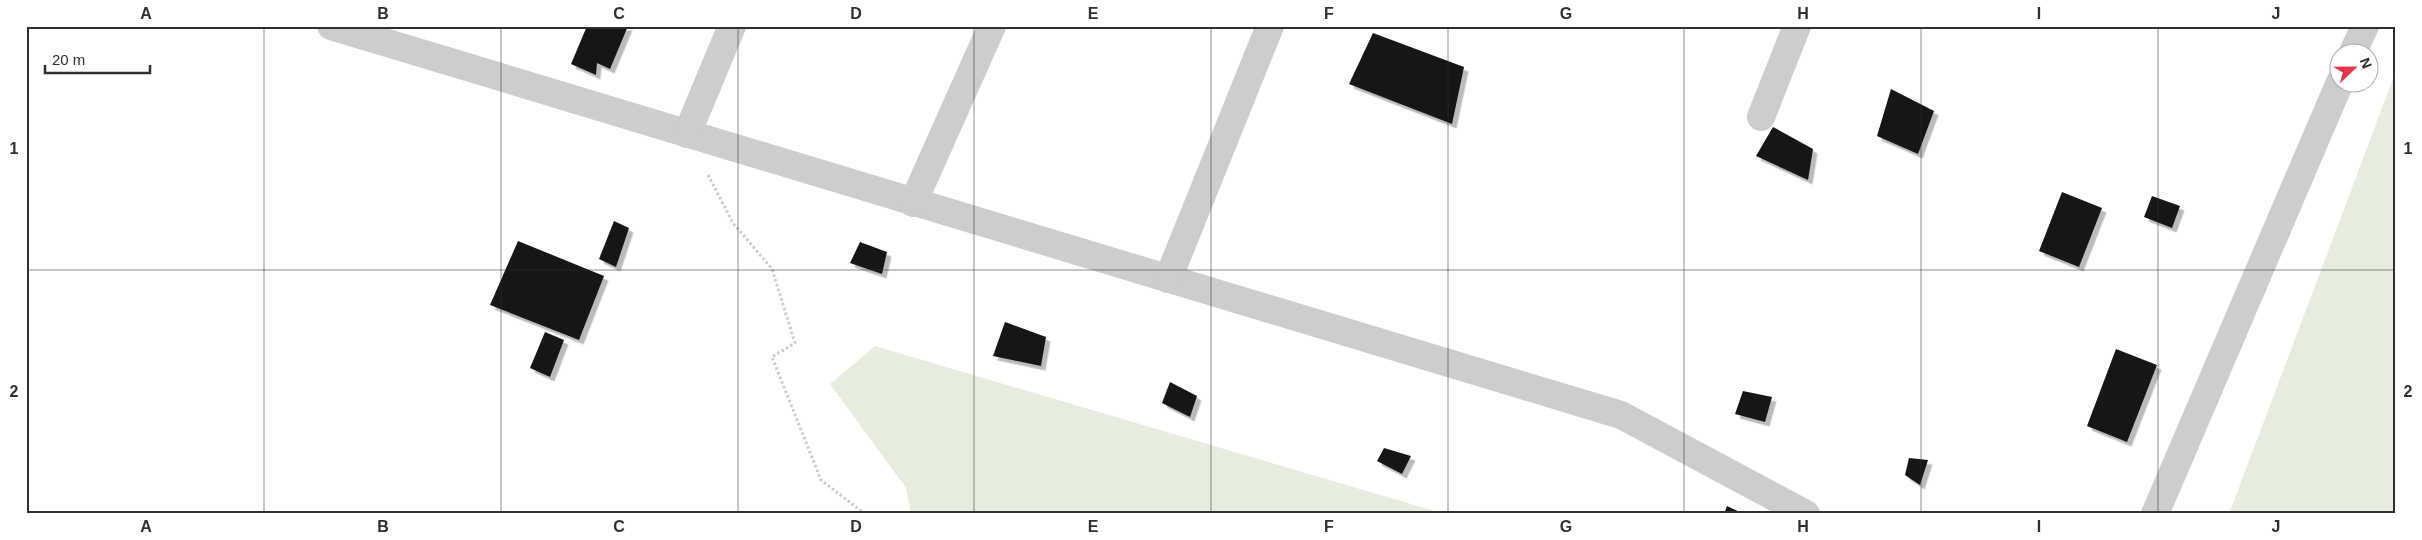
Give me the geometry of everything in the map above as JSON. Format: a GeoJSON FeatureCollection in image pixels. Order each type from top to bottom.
{"type":"FeatureCollection","features":[{"type":"Feature","properties":{"kind":"street"},"geometry":{"type":"LineString","coordinates":[[331,26],[1621,415],[1806,514]]}},
{"type":"Feature","properties":{"kind":"street"},"geometry":{"type":"LineString","coordinates":[[687,134],[732,26]]}},
{"type":"Feature","properties":{"kind":"street"},"geometry":{"type":"LineString","coordinates":[[912,202],[992,26]]}},
{"type":"Feature","properties":{"kind":"street"},"geometry":{"type":"LineString","coordinates":[[1168,279],[1270,26]]}},
{"type":"Feature","properties":{"kind":"street"},"geometry":{"type":"LineString","coordinates":[[1761,117],[1797,26]]}},
{"type":"Feature","properties":{"kind":"street"},"geometry":{"type":"LineString","coordinates":[[2358,42],[2365,26]]}},
{"type":"Feature","properties":{"kind":"street"},"geometry":{"type":"LineString","coordinates":[[2155,514],[2336,92]]}},
{"type":"Feature","properties":{"kind":"path"},"geometry":{"type":"LineString","coordinates":[[687,134],[733,223],[772,269],[795,343],[772,357],[821,480],[865,514]]}},
{"type":"Feature","properties":{"kind":"green space"},"geometry":{"type":"Polygon","coordinates":[[[2396,71],[2396,514],[2229,514],[2396,71]]]}},
{"type":"Feature","properties":{"kind":"green space"},"geometry":{"type":"Polygon","coordinates":[[[875,346],[1445,514],[911,514],[906,488],[830,384],[875,346]]]}},
{"type":"Feature","properties":{"kind":"building"},"geometry":{"type":"Polygon","coordinates":[[[587,26],[628,26],[610,69],[597,63],[596,75],[571,64],[587,26]]]}},
{"type":"Feature","properties":{"kind":"building"},"geometry":{"type":"Polygon","coordinates":[[[1373,33],[1464,67],[1452,124],[1349,84],[1373,33]]]}},
{"type":"Feature","properties":{"kind":"building"},"geometry":{"type":"Polygon","coordinates":[[[1891,89],[1934,111],[1918,154],[1877,136],[1891,89]]]}},
{"type":"Feature","properties":{"kind":"building"},"geometry":{"type":"Polygon","coordinates":[[[1773,127],[1813,149],[1808,180],[1756,156],[1773,127]]]}},
{"type":"Feature","properties":{"kind":"building"},"geometry":{"type":"Polygon","coordinates":[[[2062,192],[2102,208],[2079,267],[2039,251],[2062,192]]]}},
{"type":"Feature","properties":{"kind":"building"},"geometry":{"type":"Polygon","coordinates":[[[2152,196],[2180,206],[2172,228],[2144,217],[2152,196]]]}},
{"type":"Feature","properties":{"kind":"building"},"geometry":{"type":"Polygon","coordinates":[[[614,221],[629,228],[616,267],[599,259],[614,221]]]}},
{"type":"Feature","properties":{"kind":"building"},"geometry":{"type":"Polygon","coordinates":[[[518,241],[604,276],[579,340],[490,305],[518,241]]]}},
{"type":"Feature","properties":{"kind":"building"},"geometry":{"type":"Polygon","coordinates":[[[860,242],[887,252],[882,274],[850,263],[860,242]]]}},
{"type":"Feature","properties":{"kind":"building"},"geometry":{"type":"Polygon","coordinates":[[[1005,322],[1046,337],[1041,366],[993,356],[1005,322]]]}},
{"type":"Feature","properties":{"kind":"building"},"geometry":{"type":"Polygon","coordinates":[[[545,332],[564,340],[550,377],[530,368],[545,332]]]}},
{"type":"Feature","properties":{"kind":"building"},"geometry":{"type":"Polygon","coordinates":[[[2116,349],[2157,365],[2127,442],[2087,426],[2116,349]]]}},
{"type":"Feature","properties":{"kind":"building"},"geometry":{"type":"Polygon","coordinates":[[[1170,382],[1197,396],[1190,417],[1162,403],[1170,382]]]}},
{"type":"Feature","properties":{"kind":"building"},"geometry":{"type":"Polygon","coordinates":[[[1743,391],[1772,397],[1765,422],[1735,414],[1743,391]]]}},
{"type":"Feature","properties":{"kind":"building"},"geometry":{"type":"Polygon","coordinates":[[[1384,448],[1411,456],[1402,474],[1377,461],[1384,448]]]}},
{"type":"Feature","properties":{"kind":"building"},"geometry":{"type":"Polygon","coordinates":[[[1909,458],[1928,460],[1920,485],[1905,475],[1909,458]]]}},
{"type":"Feature","properties":{"kind":"building"},"geometry":{"type":"Polygon","coordinates":[[[1727,506],[1744,514],[1724,514],[1727,506]]]}}]}
